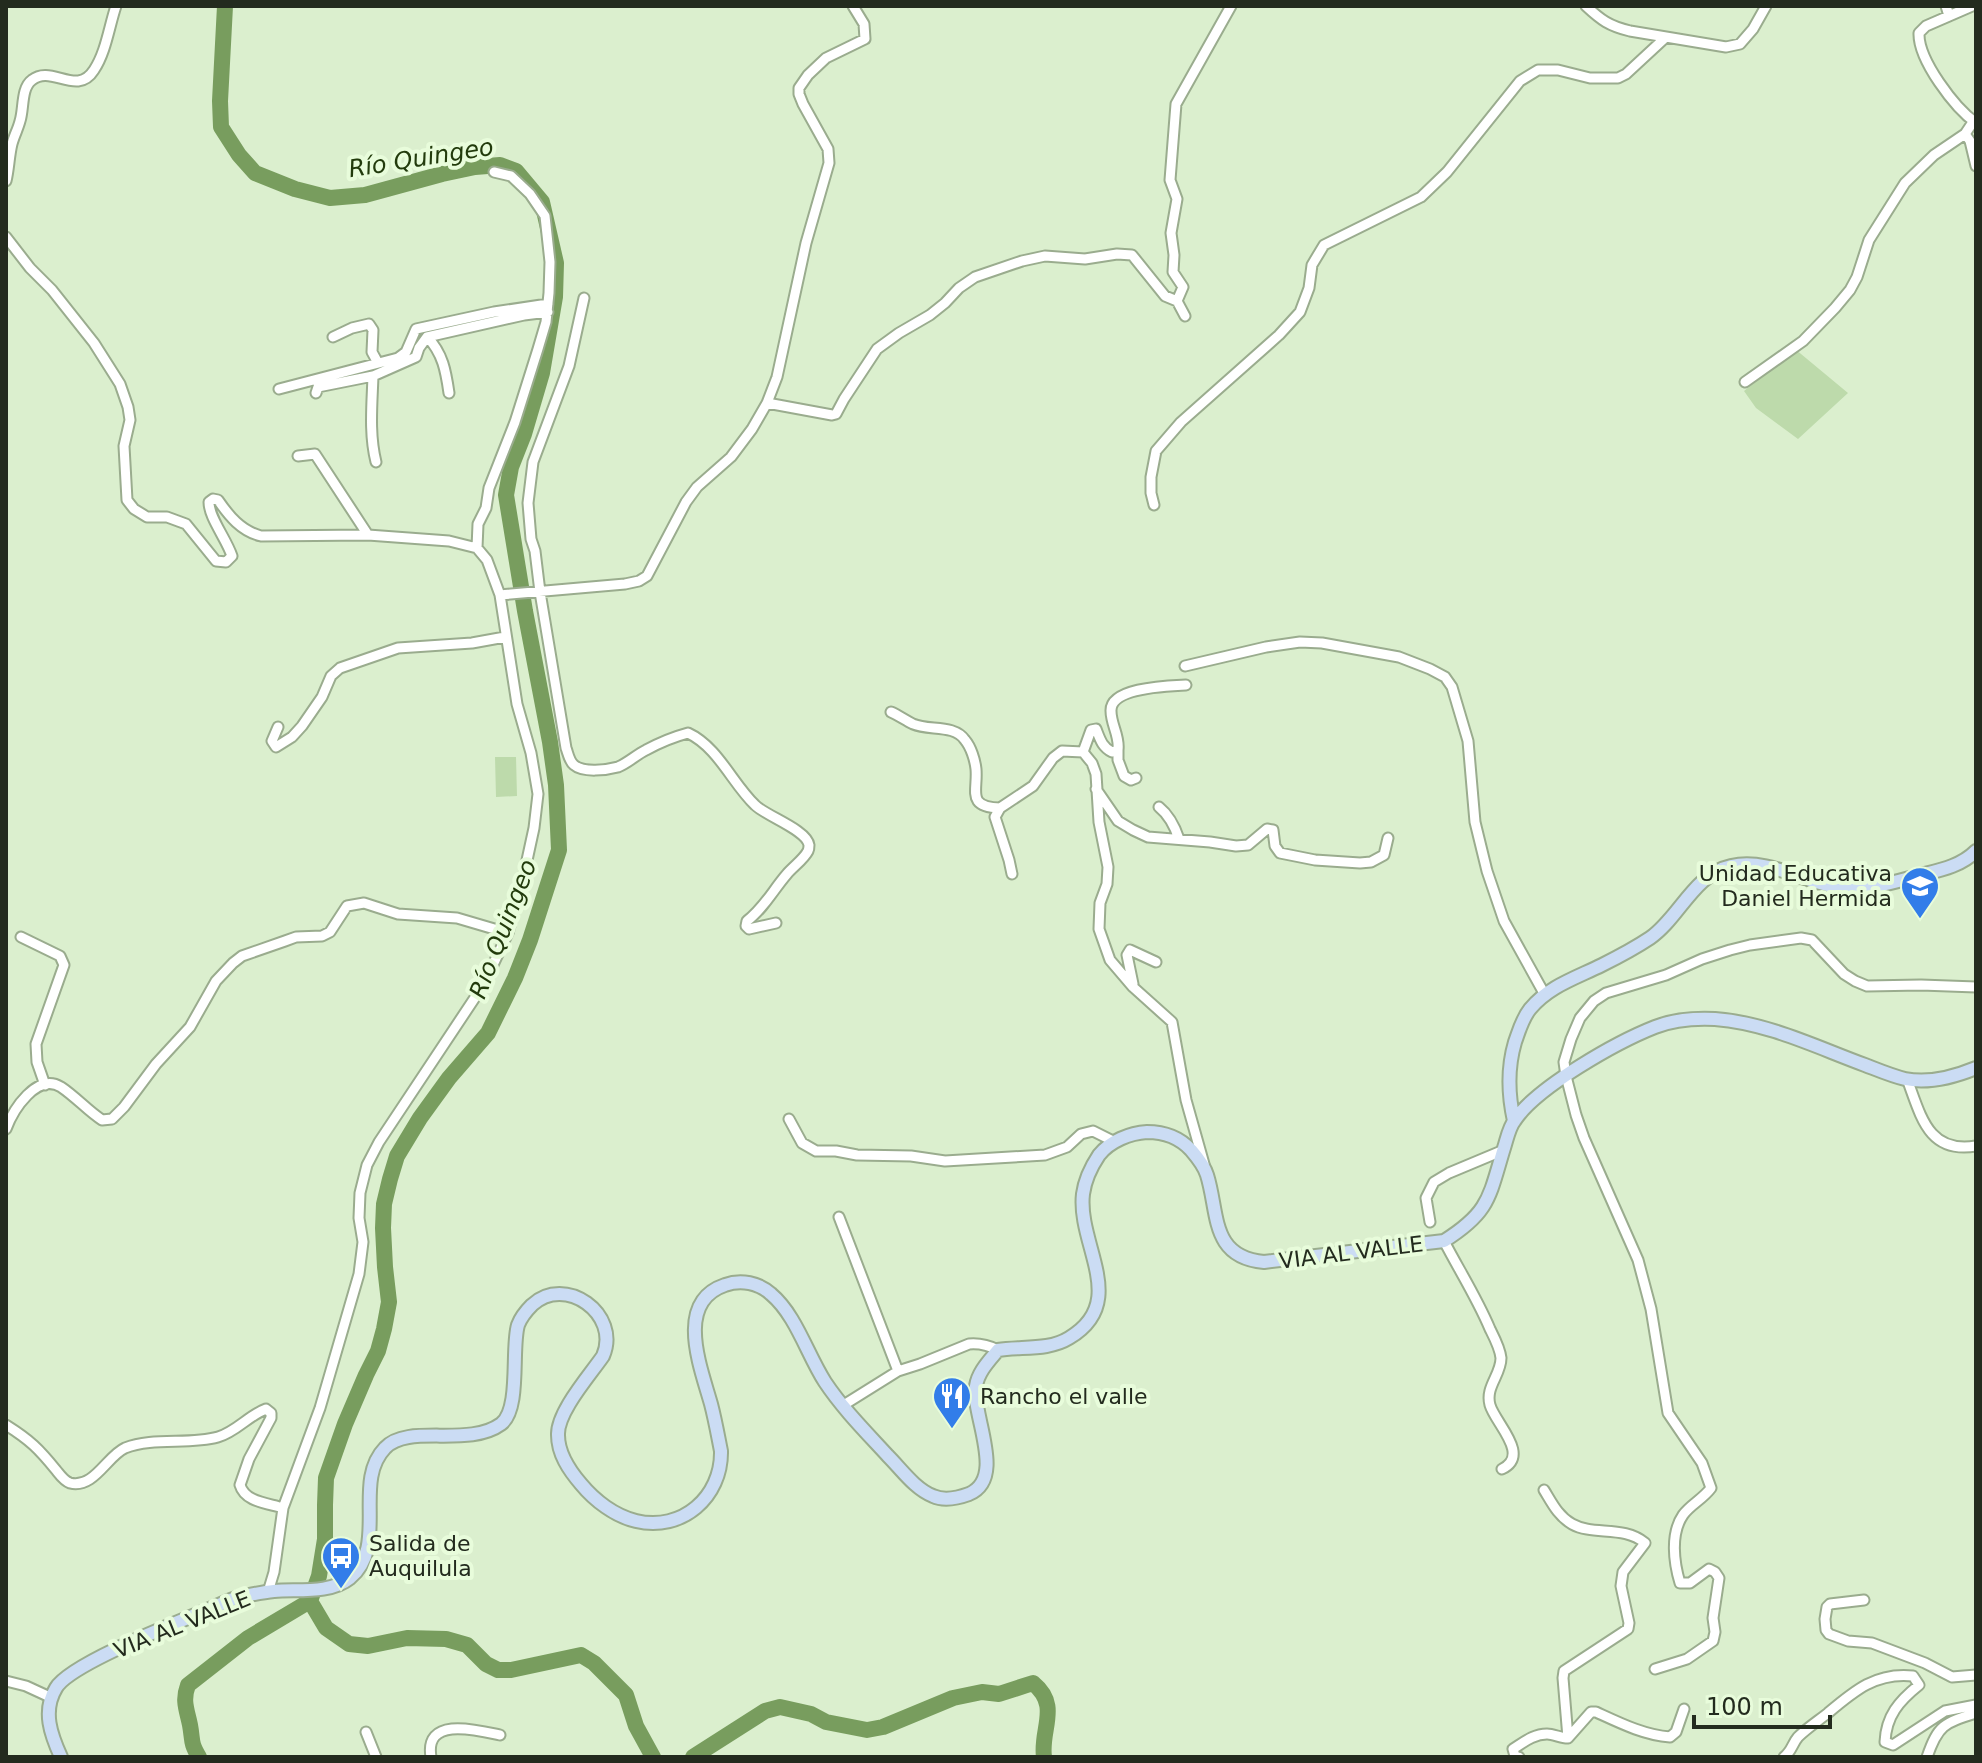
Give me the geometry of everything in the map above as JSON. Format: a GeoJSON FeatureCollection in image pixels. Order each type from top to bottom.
{"type":"FeatureCollection","features":[{"type":"Feature","properties":{"kind":"main road"},"geometry":{"type":"LineString","coordinates":[[1514,1121],[1508,1086],[1512,1053],[1521,1022],[1530,1009],[1560,984],[1650,938],[1715,872],[1749,864],[1766,866],[1835,887],[1857,889],[1952,867],[1976,851]]}},
{"type":"Feature","properties":{"kind":"main road","name":"VIA AL VALLE"},"geometry":{"type":"LineString","coordinates":[[1115,1142],[1147,1132],[1175,1136],[1196,1156],[1206,1172],[1217,1227],[1222,1237],[1242,1257],[1253,1261],[1275,1261],[1444,1241],[1467,1226],[1482,1209],[1492,1192],[1514,1121],[1539,1095],[1606,1051],[1656,1026],[1689,1018],[1753,1025],[1907,1079]]}},
{"type":"Feature","properties":{"kind":"main road"},"geometry":{"type":"LineString","coordinates":[[1907,1079],[1943,1078],[1976,1068]]}},
{"type":"Feature","properties":{"kind":"main road"},"geometry":{"type":"LineString","coordinates":[[998,1350],[1052,1346],[1076,1334],[1097,1309],[1098,1278],[1082,1197],[1088,1173],[1105,1148],[1115,1142]]}},
{"type":"Feature","properties":{"kind":"main road","name":"VIA AL VALLE"},"geometry":{"type":"LineString","coordinates":[[52,1698],[62,1681],[90,1663],[156,1631],[240,1597],[341,1584],[360,1568],[366,1553],[370,1531],[370,1483],[384,1448],[405,1437],[468,1436],[502,1423],[509,1413],[514,1384],[517,1327],[528,1310],[545,1296],[569,1295],[592,1306],[607,1332],[603,1356],[565,1412],[558,1434],[563,1459],[586,1491],[621,1516],[638,1521],[658,1523],[681,1518],[700,1506],[718,1479],[721,1451],[694,1332],[700,1307],[723,1285],[736,1282],[758,1285],[780,1303],[842,1406],[914,1483],[935,1497],[946,1499],[966,1495],[980,1486],[987,1458],[976,1405],[976,1383],[998,1350]]}},
{"type":"Feature","properties":{"kind":"main road"},"geometry":{"type":"LineString","coordinates":[[52,1698],[49,1728],[61,1757]]}},
{"type":"Feature","properties":{"kind":"street"},"geometry":{"type":"LineString","coordinates":[[6,181],[26,89],[32,80],[41,76],[76,82],[85,80],[93,72],[101,55],[116,6]]}},
{"type":"Feature","properties":{"kind":"street"},"geometry":{"type":"LineString","coordinates":[[504,594],[625,584],[647,576],[686,502],[697,487],[731,457],[752,429],[777,377],[806,243],[829,163],[828,149],[803,104],[799,88],[826,58],[865,39],[864,24],[853,6]]}},
{"type":"Feature","properties":{"kind":"street"},"geometry":{"type":"LineString","coordinates":[[1177,301],[1183,287],[1173,272],[1171,233],[1177,199],[1170,180],[1176,104],[1231,6]]}},
{"type":"Feature","properties":{"kind":"street"},"geometry":{"type":"LineString","coordinates":[[1586,6],[1614,27],[1726,47],[1740,44],[1766,6]]}},
{"type":"Feature","properties":{"kind":"street"},"geometry":{"type":"LineString","coordinates":[[1745,382],[1803,341],[1835,308],[1850,290],[1869,240],[1905,183],[1934,155],[1965,134],[1975,122],[1961,111],[1948,93],[1921,50],[1919,33],[1947,11],[1972,6]]}},
{"type":"Feature","properties":{"kind":"street"},"geometry":{"type":"LineString","coordinates":[[1154,505],[1151,477],[1156,451],[1181,422],[1279,335],[1300,312],[1309,288],[1312,265],[1324,245],[1421,197],[1447,172],[1520,81],[1538,70],[1558,70],[1590,78],[1618,78],[1666,37]]}},
{"type":"Feature","properties":{"kind":"street"},"geometry":{"type":"LineString","coordinates":[[1965,134],[1970,141],[1976,166]]}},
{"type":"Feature","properties":{"kind":"street"},"geometry":{"type":"LineString","coordinates":[[477,548],[478,524],[515,422],[548,308],[550,262],[545,216],[530,194],[511,176],[494,172]]}},
{"type":"Feature","properties":{"kind":"street"},"geometry":{"type":"LineString","coordinates":[[6,237],[94,343],[120,384],[130,420],[124,446],[126,495],[134,509],[147,517],[167,517],[186,524],[220,562],[230,560],[232,556],[226,538],[209,511],[209,502],[213,499],[218,500],[231,518],[251,533],[261,536],[368,535],[449,541],[477,548],[487,560],[504,594],[505,637],[538,794],[524,874],[508,933],[484,984],[379,1142],[367,1165],[360,1193],[359,1218],[363,1242],[359,1274],[320,1408],[283,1508],[272,1591]]}},
{"type":"Feature","properties":{"kind":"street"},"geometry":{"type":"LineString","coordinates":[[767,403],[836,414],[877,349],[930,315],[975,277],[1045,256],[1085,259],[1132,255],[1165,296],[1177,301],[1185,316]]}},
{"type":"Feature","properties":{"kind":"street"},"geometry":{"type":"LineString","coordinates":[[584,298],[569,366],[533,462],[528,492],[537,592],[566,748],[574,766],[605,769],[618,767],[643,751],[688,733],[696,737],[755,806],[806,838],[809,844],[808,850],[746,926],[749,929],[776,923]]}},
{"type":"Feature","properties":{"kind":"street"},"geometry":{"type":"LineString","coordinates":[[316,393],[318,387],[373,376],[416,357],[427,337],[548,308]]}},
{"type":"Feature","properties":{"kind":"street"},"geometry":{"type":"LineString","coordinates":[[279,389],[398,358],[406,352],[416,329],[494,312],[548,308]]}},
{"type":"Feature","properties":{"kind":"street"},"geometry":{"type":"LineString","coordinates":[[333,337],[369,324],[373,330],[372,352],[378,363]]}},
{"type":"Feature","properties":{"kind":"street"},"geometry":{"type":"LineString","coordinates":[[427,337],[442,358],[449,393]]}},
{"type":"Feature","properties":{"kind":"street"},"geometry":{"type":"LineString","coordinates":[[373,376],[372,421],[376,462]]}},
{"type":"Feature","properties":{"kind":"street"},"geometry":{"type":"LineString","coordinates":[[298,456],[315,454],[368,535]]}},
{"type":"Feature","properties":{"kind":"street"},"geometry":{"type":"LineString","coordinates":[[278,727],[272,741],[276,747],[302,726],[322,697],[331,676],[340,668],[398,648],[472,643],[505,637]]}},
{"type":"Feature","properties":{"kind":"street"},"geometry":{"type":"LineString","coordinates":[[1185,666],[1300,642],[1399,657],[1445,677],[1452,687],[1468,741],[1475,822],[1487,871],[1504,921],[1545,995]]}},
{"type":"Feature","properties":{"kind":"street"},"geometry":{"type":"LineString","coordinates":[[1136,778],[1131,780],[1124,776],[1118,760],[1119,743],[1110,710],[1113,704],[1136,690],[1186,685]]}},
{"type":"Feature","properties":{"kind":"street"},"geometry":{"type":"LineString","coordinates":[[891,712],[914,724],[957,732],[965,738],[977,772],[974,792],[979,802],[1000,808]]}},
{"type":"Feature","properties":{"kind":"street"},"geometry":{"type":"LineString","coordinates":[[1083,752],[1091,730],[1096,729],[1106,749],[1112,752],[1118,750]]}},
{"type":"Feature","properties":{"kind":"street"},"geometry":{"type":"LineString","coordinates":[[1012,874],[995,817],[1000,808],[1033,786],[1053,758],[1062,751],[1083,752],[1096,774],[1099,822],[1108,867],[1107,884],[1100,903],[1099,929],[1110,960],[1133,987],[1172,1022],[1186,1100],[1206,1172]]}},
{"type":"Feature","properties":{"kind":"street"},"geometry":{"type":"LineString","coordinates":[[1096,789],[1118,821],[1148,837],[1236,846],[1248,845],[1267,829],[1273,830],[1275,846],[1280,853],[1315,860],[1360,863],[1371,862],[1384,855],[1388,838]]}},
{"type":"Feature","properties":{"kind":"street"},"geometry":{"type":"LineString","coordinates":[[1159,807],[1179,839]]}},
{"type":"Feature","properties":{"kind":"street"},"geometry":{"type":"LineString","coordinates":[[6,1129],[15,1110],[31,1092],[45,1085],[59,1086],[102,1120],[112,1119],[190,1027],[216,981],[233,963],[242,956],[296,937],[322,936],[330,932],[347,906],[364,903],[398,914],[457,918],[508,933]]}},
{"type":"Feature","properties":{"kind":"street"},"geometry":{"type":"LineString","coordinates":[[21,937],[60,956],[64,965],[36,1044],[37,1062],[45,1085]]}},
{"type":"Feature","properties":{"kind":"street"},"geometry":{"type":"LineString","coordinates":[[1655,1669],[1687,1659],[1713,1641],[1719,1578],[1709,1569],[1699,1579],[1680,1583],[1675,1566],[1675,1534],[1683,1514],[1705,1497],[1711,1488],[1702,1463],[1668,1413],[1651,1309],[1638,1260],[1584,1138],[1566,1076],[1564,1062],[1580,1018],[1594,1001],[1606,993],[1750,945],[1801,938],[1812,940],[1844,974],[1867,986],[1976,987]]}},
{"type":"Feature","properties":{"kind":"street"},"geometry":{"type":"LineString","coordinates":[[1133,987],[1128,951],[1156,962]]}},
{"type":"Feature","properties":{"kind":"street"},"geometry":{"type":"LineString","coordinates":[[1907,1079],[1932,1135],[1946,1145],[1960,1148],[1976,1146]]}},
{"type":"Feature","properties":{"kind":"street"},"geometry":{"type":"LineString","coordinates":[[789,1119],[802,1143],[816,1151],[857,1155],[911,1156],[945,1161],[1045,1155],[1067,1147],[1081,1134],[1093,1131],[1115,1142]]}},
{"type":"Feature","properties":{"kind":"street"},"geometry":{"type":"LineString","coordinates":[[1430,1222],[1426,1198],[1434,1182],[1504,1150]]}},
{"type":"Feature","properties":{"kind":"street"},"geometry":{"type":"LineString","coordinates":[[839,1217],[898,1371]]}},
{"type":"Feature","properties":{"kind":"street"},"geometry":{"type":"LineString","coordinates":[[1444,1241],[1479,1304],[1500,1353],[1499,1368],[1489,1390],[1490,1405],[1512,1447],[1513,1455],[1502,1469]]}},
{"type":"Feature","properties":{"kind":"street"},"geometry":{"type":"LineString","coordinates":[[842,1406],[898,1371],[969,1344],[988,1345],[998,1350]]}},
{"type":"Feature","properties":{"kind":"street"},"geometry":{"type":"LineString","coordinates":[[6,1425],[43,1453],[64,1480],[76,1483],[94,1476],[123,1449],[219,1436],[266,1409],[271,1413],[271,1418],[249,1459],[240,1485],[247,1497],[283,1508]]}},
{"type":"Feature","properties":{"kind":"street"},"geometry":{"type":"LineString","coordinates":[[1544,1490],[1558,1513],[1574,1526],[1629,1534],[1645,1543],[1623,1572],[1621,1586],[1628,1629],[1564,1671],[1568,1738]]}},
{"type":"Feature","properties":{"kind":"street"},"geometry":{"type":"LineString","coordinates":[[1864,1600],[1830,1604],[1825,1619],[1829,1634],[1848,1641],[1872,1643],[1952,1677],[1976,1675]]}},
{"type":"Feature","properties":{"kind":"street"},"geometry":{"type":"LineString","coordinates":[[1784,1757],[1790,1753],[1796,1739],[1850,1693],[1867,1683],[1901,1675],[1913,1676],[1919,1685],[1893,1710],[1885,1730],[1885,1742],[1893,1745],[1945,1711],[1976,1705]]}},
{"type":"Feature","properties":{"kind":"street"},"geometry":{"type":"LineString","coordinates":[[6,1681],[52,1698]]}},
{"type":"Feature","properties":{"kind":"street"},"geometry":{"type":"LineString","coordinates":[[1519,1757],[1515,1756],[1513,1749],[1525,1740],[1544,1734],[1568,1738],[1591,1712],[1632,1728],[1670,1737],[1676,1732],[1684,1709]]}},
{"type":"Feature","properties":{"kind":"street"},"geometry":{"type":"LineString","coordinates":[[1927,1757],[1934,1736],[1944,1726],[1976,1713]]}},
{"type":"Feature","properties":{"kind":"street"},"geometry":{"type":"LineString","coordinates":[[431,1757],[429,1746],[440,1732],[453,1728],[475,1729],[500,1735]]}},
{"type":"Feature","properties":{"kind":"street"},"geometry":{"type":"LineString","coordinates":[[366,1732],[376,1757]]}},
{"type":"Feature","properties":{"kind":"green space"},"geometry":{"type":"Polygon","coordinates":[[[1795,349],[1848,393],[1798,439],[1756,408],[1744,391],[1795,349]]]}},
{"type":"Feature","properties":{"kind":"green space"},"geometry":{"type":"Polygon","coordinates":[[[495,757],[516,757],[517,796],[496,797],[495,757]]]}},
{"type":"Feature","properties":{"kind":"waterway","name":"Río Quingeo"},"geometry":{"type":"LineString","coordinates":[[225,6],[221,127],[255,173],[295,189],[330,198],[365,195],[442,174],[500,165],[516,171],[542,202],[556,263],[555,297],[542,373],[511,467],[506,495],[550,742],[556,785],[559,850],[530,940],[488,1033],[449,1078],[397,1156],[384,1204],[389,1302],[384,1329],[326,1478],[325,1539],[319,1576],[310,1601],[326,1628],[349,1644],[368,1646],[407,1638],[446,1639],[467,1645],[486,1664],[498,1670],[581,1655],[594,1663],[626,1695],[636,1726],[653,1757]]}},
{"type":"Feature","properties":{"kind":"waterway"},"geometry":{"type":"LineString","coordinates":[[199,1757],[193,1745],[186,1705],[188,1685],[248,1638],[310,1601]]}},
{"type":"Feature","properties":{"kind":"waterway","name":"Río Quingeo"},"geometry":{"type":"LineString","coordinates":[[693,1757],[765,1711],[780,1707],[811,1714],[826,1722],[867,1730],[883,1727],[953,1698],[982,1692],[999,1694],[1033,1683],[1046,1700],[1048,1709],[1044,1757]]}},
{"type":"Feature","properties":{"kind":"place","name":"Unidad Educativa Daniel Hermida"},"geometry":{"type":"Point","coordinates":[1920,920]}},
{"type":"Feature","properties":{"kind":"place","name":"Rancho el valle"},"geometry":{"type":"Point","coordinates":[952,1430]}},
{"type":"Feature","properties":{"kind":"place","name":"Salida de Auquilula"},"geometry":{"type":"Point","coordinates":[341,1590]}}]}
